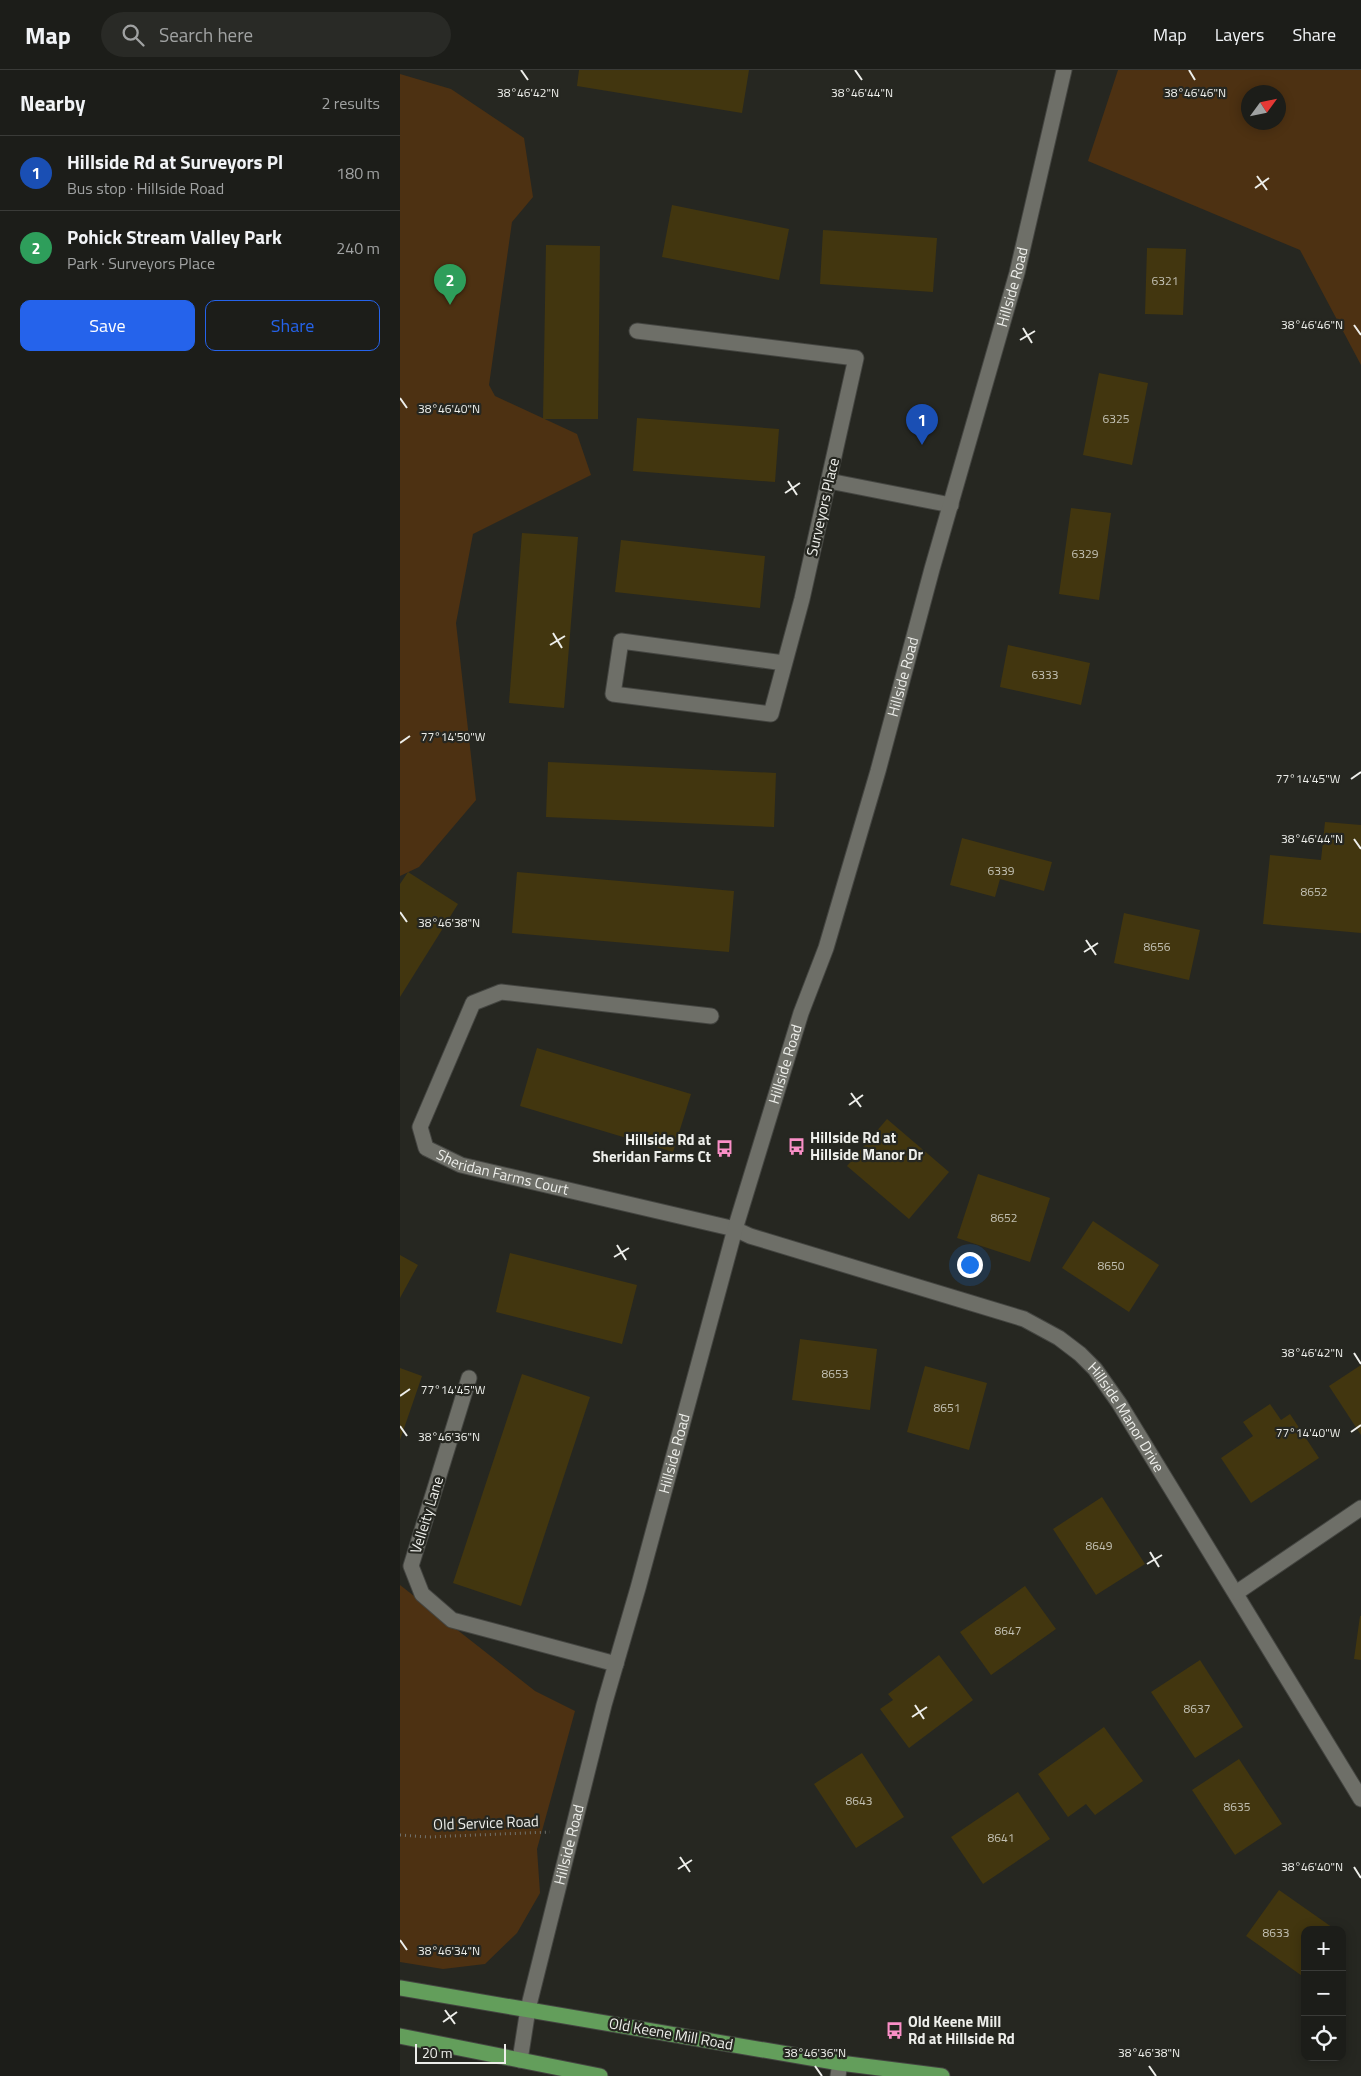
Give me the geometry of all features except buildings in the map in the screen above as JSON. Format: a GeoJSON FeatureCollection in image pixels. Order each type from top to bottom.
{"type":"FeatureCollection","features":[{"type":"Feature","properties":{"kind":"main road","name":"Old Keene Mill Road"},"geometry":{"type":"LineString","coordinates":[[400,1988],[528,2009],[839,2069],[942,2076]]}},
{"type":"Feature","properties":{"kind":"main road"},"geometry":{"type":"LineString","coordinates":[[400,2036],[600,2076]]}},
{"type":"Feature","properties":{"kind":"street","name":"Hillside Road"},"geometry":{"type":"LineString","coordinates":[[520,2060],[528,2009],[616,1664],[735,1229],[801,1013],[826,948],[878,771],[1017,273],[1064,70]]}},
{"type":"Feature","properties":{"kind":"street","name":"Surveyors Place"},"geometry":{"type":"LineString","coordinates":[[637,331],[856,358],[802,599],[770,714],[613,694],[621,642],[784,663]]}},
{"type":"Feature","properties":{"kind":"street"},"geometry":{"type":"LineString","coordinates":[[829,481],[951,505]]}},
{"type":"Feature","properties":{"kind":"street","name":"Sheridan Farms Court"},"geometry":{"type":"LineString","coordinates":[[711,1016],[502,992],[473,1002],[420,1127],[426,1148],[461,1165],[735,1229]]}},
{"type":"Feature","properties":{"kind":"street","name":"Hillside Manor Drive"},"geometry":{"type":"LineString","coordinates":[[735,1229],[750,1236],[1024,1319],[1059,1338],[1096,1370],[1119,1403],[1361,1798]]}},
{"type":"Feature","properties":{"kind":"street","name":"Velleity Lane"},"geometry":{"type":"LineString","coordinates":[[469,1378],[411,1566],[422,1594],[452,1620],[616,1664]]}},
{"type":"Feature","properties":{"kind":"street"},"geometry":{"type":"LineString","coordinates":[[1236,1593],[1361,1508]]}},
{"type":"Feature","properties":{"kind":"path","name":"Old Service Road"},"geometry":{"type":"LineString","coordinates":[[400,1834],[428,1837],[573,1831]]}},
{"type":"Feature","properties":{"kind":"shaded area"},"geometry":{"type":"Polygon","coordinates":[[[1118,70],[1361,70],[1361,365],[1300,250],[1088,161],[1118,70]]]}},
{"type":"Feature","properties":{"kind":"shaded area"},"geometry":{"type":"Polygon","coordinates":[[[400,74],[451,89],[524,138],[533,197],[512,222],[489,385],[495,396],[577,434],[591,475],[473,534],[456,623],[476,800],[419,867],[400,876],[400,74]]]}},
{"type":"Feature","properties":{"kind":"shaded area"},"geometry":{"type":"Polygon","coordinates":[[[400,1585],[535,1691],[575,1711],[537,1849],[540,1893],[517,1933],[485,1964],[443,1969],[400,1962],[400,1585]]]}},
{"type":"Feature","properties":{"kind":"place","name":"Pohick Stream Valley Park"},"geometry":{"type":"Point","coordinates":[450,305]}},
{"type":"Feature","properties":{"kind":"place","name":"Hillside Rd at Surveyors Pl"},"geometry":{"type":"Point","coordinates":[922,445]}},
{"type":"Feature","properties":{"kind":"place","name":"Hillside Rd at Hillside Manor Dr"},"geometry":{"type":"Point","coordinates":[796,1147]}},
{"type":"Feature","properties":{"kind":"place","name":"Hillside Rd at Sheridan Farms Ct"},"geometry":{"type":"Point","coordinates":[725,1149]}},
{"type":"Feature","properties":{"kind":"place","name":"Old Keene Mill Rd at Hillside Rd"},"geometry":{"type":"Point","coordinates":[894,2031]}}]}
